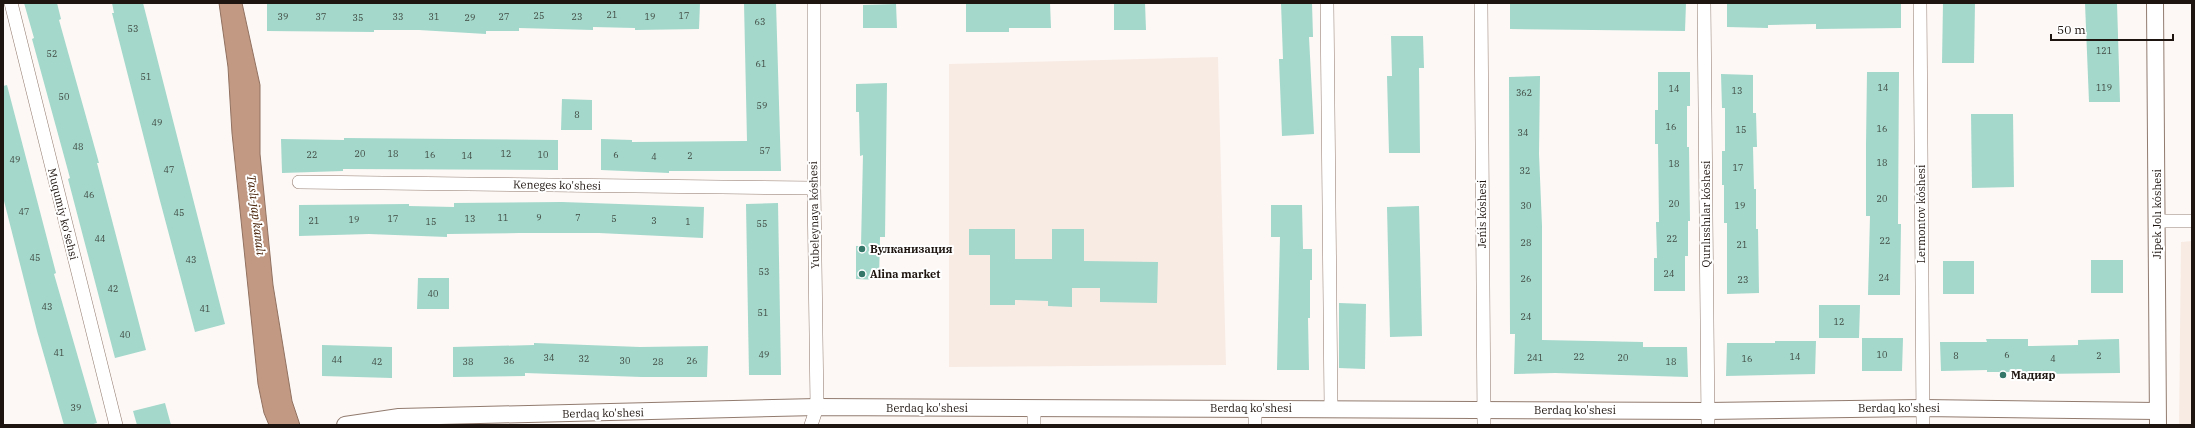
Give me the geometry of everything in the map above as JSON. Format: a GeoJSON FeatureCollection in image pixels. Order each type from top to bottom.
{"type":"FeatureCollection","features":[{"type":"Feature","properties":{"kind":"street","name":"Muqumiy ko'sehsi"},"geometry":{"type":"LineString","coordinates":[[10,3],[116,425]]}},
{"type":"Feature","properties":{"kind":"street","name":"Yubeleynaya kóshesi"},"geometry":{"type":"LineString","coordinates":[[810,425],[817,407],[814,188],[814,3]]}},
{"type":"Feature","properties":{"kind":"street"},"geometry":{"type":"LineString","coordinates":[[1327,3],[1331,409]]}},
{"type":"Feature","properties":{"kind":"street","name":"Jeńis kóshesi"},"geometry":{"type":"LineString","coordinates":[[1481,3],[1484,425]]}},
{"type":"Feature","properties":{"kind":"street","name":"Qurılısshılar kóshesi"},"geometry":{"type":"LineString","coordinates":[[1704,3],[1707,418]]}},
{"type":"Feature","properties":{"kind":"street","name":"Lermontov kóshesi"},"geometry":{"type":"LineString","coordinates":[[1920,3],[1923,425]]}},
{"type":"Feature","properties":{"kind":"street","name":"Jipek Jolı kóshesi"},"geometry":{"type":"LineString","coordinates":[[2155,3],[2157,418]]}},
{"type":"Feature","properties":{"kind":"street","name":"Keneges ko'shesi"},"geometry":{"type":"LineString","coordinates":[[300,182],[814,188]]}},
{"type":"Feature","properties":{"kind":"street"},"geometry":{"type":"LineString","coordinates":[[2157,221],[2192,221]]}},
{"type":"Feature","properties":{"kind":"street","name":"Berdaq ko'shesi"},"geometry":{"type":"LineString","coordinates":[[345,425],[400,421],[817,407],[1483,409],[1707,418],[1923,408],[2157,418]]}},
{"type":"Feature","properties":{"kind":"street"},"geometry":{"type":"LineString","coordinates":[[1034,408],[1034,425]]}},
{"type":"Feature","properties":{"kind":"street"},"geometry":{"type":"LineString","coordinates":[[1255,408],[1255,425]]}},
{"type":"Feature","properties":{"kind":"shaded area"},"geometry":{"type":"Polygon","coordinates":[[[1218,57],[1226,365],[949,367],[949,64],[1218,57]]]}},
{"type":"Feature","properties":{"kind":"shaded area"},"geometry":{"type":"Polygon","coordinates":[[[2192,241],[2192,425],[2179,425],[2181,242],[2192,241]]]}},
{"type":"Feature","properties":{"kind":"water","name":"Taslı-jap kanalı"},"geometry":{"type":"Polygon","coordinates":[[[219,3],[242,3],[260,85],[260,154],[273,285],[292,401],[300,425],[269,425],[264,413],[258,384],[232,133],[228,67],[219,3]]]}},
{"type":"Feature","properties":{"kind":"building"},"geometry":{"type":"Polygon","coordinates":[[[24,3],[57,3],[61,19],[59,20],[99,163],[97,163],[146,350],[115,358],[24,3]]]}},
{"type":"Feature","properties":{"kind":"building"},"geometry":{"type":"Polygon","coordinates":[[[112,3],[143,3],[225,324],[195,332],[112,13],[114,13],[112,3]]]}},
{"type":"Feature","properties":{"kind":"building"},"geometry":{"type":"Polygon","coordinates":[[[267,3],[700,3],[699,29],[635,30],[635,28],[593,27],[593,30],[519,28],[519,31],[486,31],[486,34],[419,30],[374,30],[374,32],[267,31],[267,3]]]}},
{"type":"Feature","properties":{"kind":"building"},"geometry":{"type":"Polygon","coordinates":[[[744,3],[776,3],[781,171],[669,171],[669,173],[601,170],[601,139],[632,140],[632,142],[747,141],[744,3]]]}},
{"type":"Feature","properties":{"kind":"building"},"geometry":{"type":"Polygon","coordinates":[[[1050,3],[1051,28],[1009,28],[1009,32],[966,32],[966,4],[1050,3]]]}},
{"type":"Feature","properties":{"kind":"building"},"geometry":{"type":"Polygon","coordinates":[[[1114,3],[1145,3],[1146,30],[1114,30],[1114,3]]]}},
{"type":"Feature","properties":{"kind":"building"},"geometry":{"type":"Polygon","coordinates":[[[1281,3],[1312,3],[1313,37],[1309,37],[1314,134],[1282,136],[1279,59],[1283,59],[1281,3]]]}},
{"type":"Feature","properties":{"kind":"building"},"geometry":{"type":"Polygon","coordinates":[[[1510,3],[1686,3],[1685,31],[1510,29],[1510,3]]]}},
{"type":"Feature","properties":{"kind":"building"},"geometry":{"type":"Polygon","coordinates":[[[1727,3],[1901,3],[1901,28],[1816,29],[1816,24],[1768,25],[1768,28],[1727,27],[1727,3]]]}},
{"type":"Feature","properties":{"kind":"building"},"geometry":{"type":"Polygon","coordinates":[[[1943,3],[1975,3],[1974,63],[1942,63],[1943,3]]]}},
{"type":"Feature","properties":{"kind":"building"},"geometry":{"type":"Polygon","coordinates":[[[2085,3],[2117,3],[2120,102],[2089,102],[2085,3]]]}},
{"type":"Feature","properties":{"kind":"building"},"geometry":{"type":"Polygon","coordinates":[[[896,4],[897,28],[863,28],[863,5],[896,4]]]}},
{"type":"Feature","properties":{"kind":"building"},"geometry":{"type":"Polygon","coordinates":[[[1391,36],[1423,36],[1424,68],[1419,68],[1420,153],[1389,153],[1387,76],[1392,76],[1391,36]]]}},
{"type":"Feature","properties":{"kind":"building"},"geometry":{"type":"Polygon","coordinates":[[[1658,72],[1690,72],[1690,106],[1687,106],[1687,147],[1689,147],[1690,221],[1688,221],[1688,256],[1685,256],[1685,291],[1654,291],[1654,258],[1657,258],[1656,222],[1659,222],[1658,144],[1655,144],[1655,110],[1658,110],[1658,72]]]}},
{"type":"Feature","properties":{"kind":"building"},"geometry":{"type":"Polygon","coordinates":[[[1867,72],[1899,72],[1898,224],[1901,224],[1900,295],[1868,295],[1870,216],[1866,216],[1867,72]]]}},
{"type":"Feature","properties":{"kind":"building"},"geometry":{"type":"Polygon","coordinates":[[[1721,74],[1753,75],[1753,113],[1756,113],[1757,147],[1753,147],[1754,189],[1756,189],[1756,229],[1758,229],[1759,293],[1727,294],[1727,223],[1724,223],[1724,185],[1722,185],[1722,151],[1725,151],[1725,108],[1722,108],[1721,74]]]}},
{"type":"Feature","properties":{"kind":"building"},"geometry":{"type":"Polygon","coordinates":[[[1540,76],[1539,154],[1542,226],[1542,340],[1643,342],[1643,347],[1687,347],[1688,377],[1555,373],[1514,374],[1515,334],[1510,334],[1509,77],[1540,76]]]}},
{"type":"Feature","properties":{"kind":"building"},"geometry":{"type":"Polygon","coordinates":[[[887,83],[885,237],[880,237],[879,280],[856,279],[856,246],[861,246],[863,155],[860,156],[859,112],[856,112],[856,84],[887,83]]]}},
{"type":"Feature","properties":{"kind":"building"},"geometry":{"type":"Polygon","coordinates":[[[7,85],[56,273],[54,274],[97,423],[90,425],[64,425],[37,331],[3,197],[3,86],[7,85]]]}},
{"type":"Feature","properties":{"kind":"building"},"geometry":{"type":"Polygon","coordinates":[[[562,99],[592,100],[592,130],[561,130],[562,99]]]}},
{"type":"Feature","properties":{"kind":"building"},"geometry":{"type":"Polygon","coordinates":[[[1971,114],[2013,114],[2014,187],[1972,188],[1971,114]]]}},
{"type":"Feature","properties":{"kind":"building"},"geometry":{"type":"Polygon","coordinates":[[[344,138],[558,140],[558,170],[343,169],[343,171],[282,173],[281,139],[344,140],[344,138]]]}},
{"type":"Feature","properties":{"kind":"building"},"geometry":{"type":"Polygon","coordinates":[[[562,202],[704,207],[703,238],[599,233],[447,234],[447,237],[369,234],[299,236],[299,205],[409,204],[409,206],[454,207],[454,203],[562,202]]]}},
{"type":"Feature","properties":{"kind":"building"},"geometry":{"type":"Polygon","coordinates":[[[778,203],[781,375],[749,375],[746,204],[778,203]]]}},
{"type":"Feature","properties":{"kind":"building"},"geometry":{"type":"Polygon","coordinates":[[[1271,205],[1302,205],[1303,249],[1312,249],[1310,318],[1308,318],[1309,370],[1277,370],[1280,237],[1271,237],[1271,205]]]}},
{"type":"Feature","properties":{"kind":"building"},"geometry":{"type":"Polygon","coordinates":[[[1419,206],[1422,336],[1390,337],[1387,207],[1419,206]]]}},
{"type":"Feature","properties":{"kind":"building"},"geometry":{"type":"Polygon","coordinates":[[[969,229],[1015,229],[1015,259],[1052,259],[1052,229],[1084,229],[1084,261],[1158,262],[1157,303],[1100,302],[1100,288],[1072,288],[1072,307],[1048,306],[1048,301],[1015,300],[1015,305],[990,305],[990,255],[969,255],[969,229]]]}},
{"type":"Feature","properties":{"kind":"building"},"geometry":{"type":"Polygon","coordinates":[[[2091,260],[2123,260],[2123,293],[2091,293],[2091,260]]]}},
{"type":"Feature","properties":{"kind":"building"},"geometry":{"type":"Polygon","coordinates":[[[1943,261],[1974,261],[1974,294],[1943,294],[1943,261]]]}},
{"type":"Feature","properties":{"kind":"building"},"geometry":{"type":"Polygon","coordinates":[[[418,278],[449,278],[449,309],[417,309],[418,278]]]}},
{"type":"Feature","properties":{"kind":"building"},"geometry":{"type":"Polygon","coordinates":[[[1339,303],[1366,304],[1365,369],[1339,368],[1339,303]]]}},
{"type":"Feature","properties":{"kind":"building"},"geometry":{"type":"Polygon","coordinates":[[[1819,305],[1860,305],[1859,338],[1819,338],[1819,305]]]}},
{"type":"Feature","properties":{"kind":"building"},"geometry":{"type":"Polygon","coordinates":[[[1862,338],[1903,338],[1902,371],[1862,371],[1862,338]]]}},
{"type":"Feature","properties":{"kind":"building"},"geometry":{"type":"Polygon","coordinates":[[[1986,339],[2028,339],[2028,346],[2078,345],[2078,340],[2119,339],[2120,373],[2038,374],[2037,372],[1987,372],[1987,370],[1941,371],[1940,342],[1987,342],[1986,339]]]}},
{"type":"Feature","properties":{"kind":"building"},"geometry":{"type":"Polygon","coordinates":[[[1775,341],[1816,341],[1815,374],[1726,376],[1727,343],[1775,343],[1775,341]]]}},
{"type":"Feature","properties":{"kind":"building"},"geometry":{"type":"Polygon","coordinates":[[[534,343],[640,347],[708,346],[707,377],[642,377],[525,373],[525,376],[453,377],[453,347],[534,345],[534,343]]]}},
{"type":"Feature","properties":{"kind":"building"},"geometry":{"type":"Polygon","coordinates":[[[322,345],[392,347],[392,378],[322,376],[322,345]]]}},
{"type":"Feature","properties":{"kind":"building"},"geometry":{"type":"Polygon","coordinates":[[[165,403],[171,425],[137,425],[133,411],[165,403]]]}},
{"type":"Feature","properties":{"kind":"place","name":"Вулканизация"},"geometry":{"type":"Point","coordinates":[862,249]}},
{"type":"Feature","properties":{"kind":"place","name":"Alina market"},"geometry":{"type":"Point","coordinates":[862,274]}},
{"type":"Feature","properties":{"kind":"place","name":"Мадияр"},"geometry":{"type":"Point","coordinates":[2003,375]}}]}
